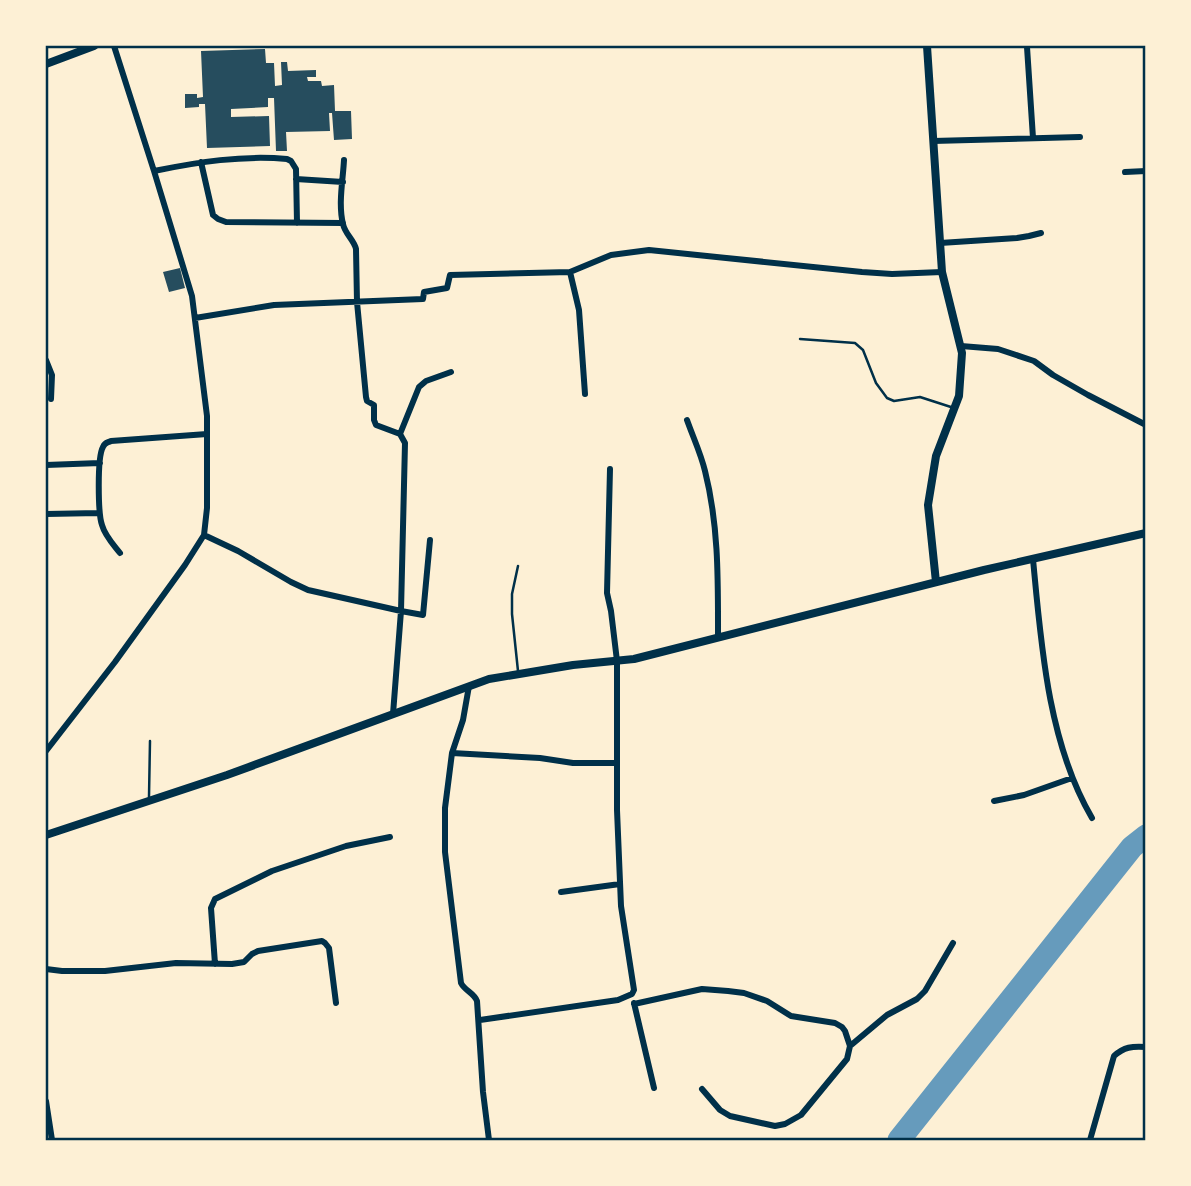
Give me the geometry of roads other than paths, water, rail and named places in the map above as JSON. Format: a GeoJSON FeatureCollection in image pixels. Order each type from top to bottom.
{"type":"FeatureCollection","features":[{"type":"Feature","properties":{"kind":"street"},"geometry":{"type":"LineString","coordinates":[[46,64],[94,46]]}},
{"type":"Feature","properties":{"kind":"street"},"geometry":{"type":"LineString","coordinates":[[46,751],[204,536],[207,508],[207,416],[192,296],[114,46]]}},
{"type":"Feature","properties":{"kind":"street"},"geometry":{"type":"LineString","coordinates":[[927,46],[942,272],[962,353],[959,396],[936,456],[928,505],[936,582]]}},
{"type":"Feature","properties":{"kind":"street"},"geometry":{"type":"LineString","coordinates":[[1027,47],[1033,138]]}},
{"type":"Feature","properties":{"kind":"street"},"geometry":{"type":"LineString","coordinates":[[933,141],[1080,137]]}},
{"type":"Feature","properties":{"kind":"street"},"geometry":{"type":"LineString","coordinates":[[154,171],[233,159],[287,159],[294,164],[297,223]]}},
{"type":"Feature","properties":{"kind":"street"},"geometry":{"type":"LineString","coordinates":[[344,160],[341,213],[347,234],[355,244],[357,302],[366,397],[367,401],[374,405],[376,425],[400,434],[405,443],[401,611],[393,714]]}},
{"type":"Feature","properties":{"kind":"street"},"geometry":{"type":"LineString","coordinates":[[201,162],[211,209],[218,219],[226,222],[343,223]]}},
{"type":"Feature","properties":{"kind":"street"},"geometry":{"type":"LineString","coordinates":[[1125,172],[1146,171]]}},
{"type":"Feature","properties":{"kind":"street"},"geometry":{"type":"LineString","coordinates":[[296,179],[343,182]]}},
{"type":"Feature","properties":{"kind":"street"},"geometry":{"type":"LineString","coordinates":[[940,243],[1017,238],[1041,233]]}},
{"type":"Feature","properties":{"kind":"street"},"geometry":{"type":"LineString","coordinates":[[195,318],[274,305],[423,299],[424,292],[447,288],[450,275],[570,272],[611,255],[649,250],[862,272],[942,272]]}},
{"type":"Feature","properties":{"kind":"street"},"geometry":{"type":"LineString","coordinates":[[570,272],[579,310],[585,394]]}},
{"type":"Feature","properties":{"kind":"street"},"geometry":{"type":"LineString","coordinates":[[961,346],[998,349],[1034,361],[1088,395],[1146,425]]}},
{"type":"Feature","properties":{"kind":"street"},"geometry":{"type":"LineString","coordinates":[[46,360],[52,375],[51,399]]}},
{"type":"Feature","properties":{"kind":"street"},"geometry":{"type":"LineString","coordinates":[[400,434],[419,387],[426,381],[451,372]]}},
{"type":"Feature","properties":{"kind":"street"},"geometry":{"type":"LineString","coordinates":[[687,420],[703,461],[710,497],[717,551],[718,638]]}},
{"type":"Feature","properties":{"kind":"street"},"geometry":{"type":"LineString","coordinates":[[120,553],[105,534],[100,522],[102,448],[111,440],[207,434]]}},
{"type":"Feature","properties":{"kind":"street"},"geometry":{"type":"LineString","coordinates":[[46,465],[100,463]]}},
{"type":"Feature","properties":{"kind":"street"},"geometry":{"type":"LineString","coordinates":[[610,469],[607,593],[617,661],[616,763],[620,884],[625,936],[634,983],[632,994],[654,1088]]}},
{"type":"Feature","properties":{"kind":"street"},"geometry":{"type":"LineString","coordinates":[[46,514],[99,513]]}},
{"type":"Feature","properties":{"kind":"street"},"geometry":{"type":"LineString","coordinates":[[46,835],[227,775],[489,679],[573,665],[635,659],[936,582],[1146,533]]}},
{"type":"Feature","properties":{"kind":"street"},"geometry":{"type":"LineString","coordinates":[[204,536],[238,551],[299,586],[423,615],[430,540]]}},
{"type":"Feature","properties":{"kind":"street"},"geometry":{"type":"LineString","coordinates":[[1033,559],[1041,645],[1059,737],[1072,778],[1091,818]]}},
{"type":"Feature","properties":{"kind":"street"},"geometry":{"type":"LineString","coordinates":[[469,686],[463,720],[452,753],[445,808],[445,852],[461,983],[476,998],[480,1020],[483,1092],[489,1140]]}},
{"type":"Feature","properties":{"kind":"street"},"geometry":{"type":"LineString","coordinates":[[452,753],[540,758],[573,763],[616,763]]}},
{"type":"Feature","properties":{"kind":"street"},"geometry":{"type":"LineString","coordinates":[[994,801],[1072,778]]}},
{"type":"Feature","properties":{"kind":"street"},"geometry":{"type":"LineString","coordinates":[[215,964],[211,908],[215,899],[285,867],[346,846],[390,837]]}},
{"type":"Feature","properties":{"kind":"street"},"geometry":{"type":"LineString","coordinates":[[561,892],[620,884]]}},
{"type":"Feature","properties":{"kind":"street"},"geometry":{"type":"LineString","coordinates":[[46,969],[105,971],[166,964],[240,964],[258,951],[322,942],[329,948],[336,1003]]}},
{"type":"Feature","properties":{"kind":"street"},"geometry":{"type":"LineString","coordinates":[[702,1089],[725,1114],[737,1118],[780,1126],[801,1115],[846,1059],[850,1046],[887,1015],[917,999],[925,991],[953,943]]}},
{"type":"Feature","properties":{"kind":"street"},"geometry":{"type":"LineString","coordinates":[[634,1004],[702,989],[744,993],[767,1001],[791,1016],[839,1025],[845,1031],[850,1046]]}},
{"type":"Feature","properties":{"kind":"street"},"geometry":{"type":"LineString","coordinates":[[480,1020],[618,1000],[632,994]]}},
{"type":"Feature","properties":{"kind":"street"},"geometry":{"type":"LineString","coordinates":[[1090,1140],[1114,1056],[1130,1046],[1146,1047]]}},
{"type":"Feature","properties":{"kind":"street"},"geometry":{"type":"LineString","coordinates":[[46,1101],[52,1140]]}},
{"type":"Feature","properties":{"kind":"lane"},"geometry":{"type":"LineString","coordinates":[[800,339],[855,343],[863,350],[876,383],[887,398],[894,401],[920,397],[954,408]]}},
{"type":"Feature","properties":{"kind":"lane"},"geometry":{"type":"LineString","coordinates":[[518,566],[512,594],[512,614],[518,674]]}},
{"type":"Feature","properties":{"kind":"lane"},"geometry":{"type":"LineString","coordinates":[[149,801],[150,741]]}},
{"type":"Feature","properties":{"kind":"waterway"},"geometry":{"type":"LineString","coordinates":[[899,1140],[1132,847],[1146,836]]}}]}
